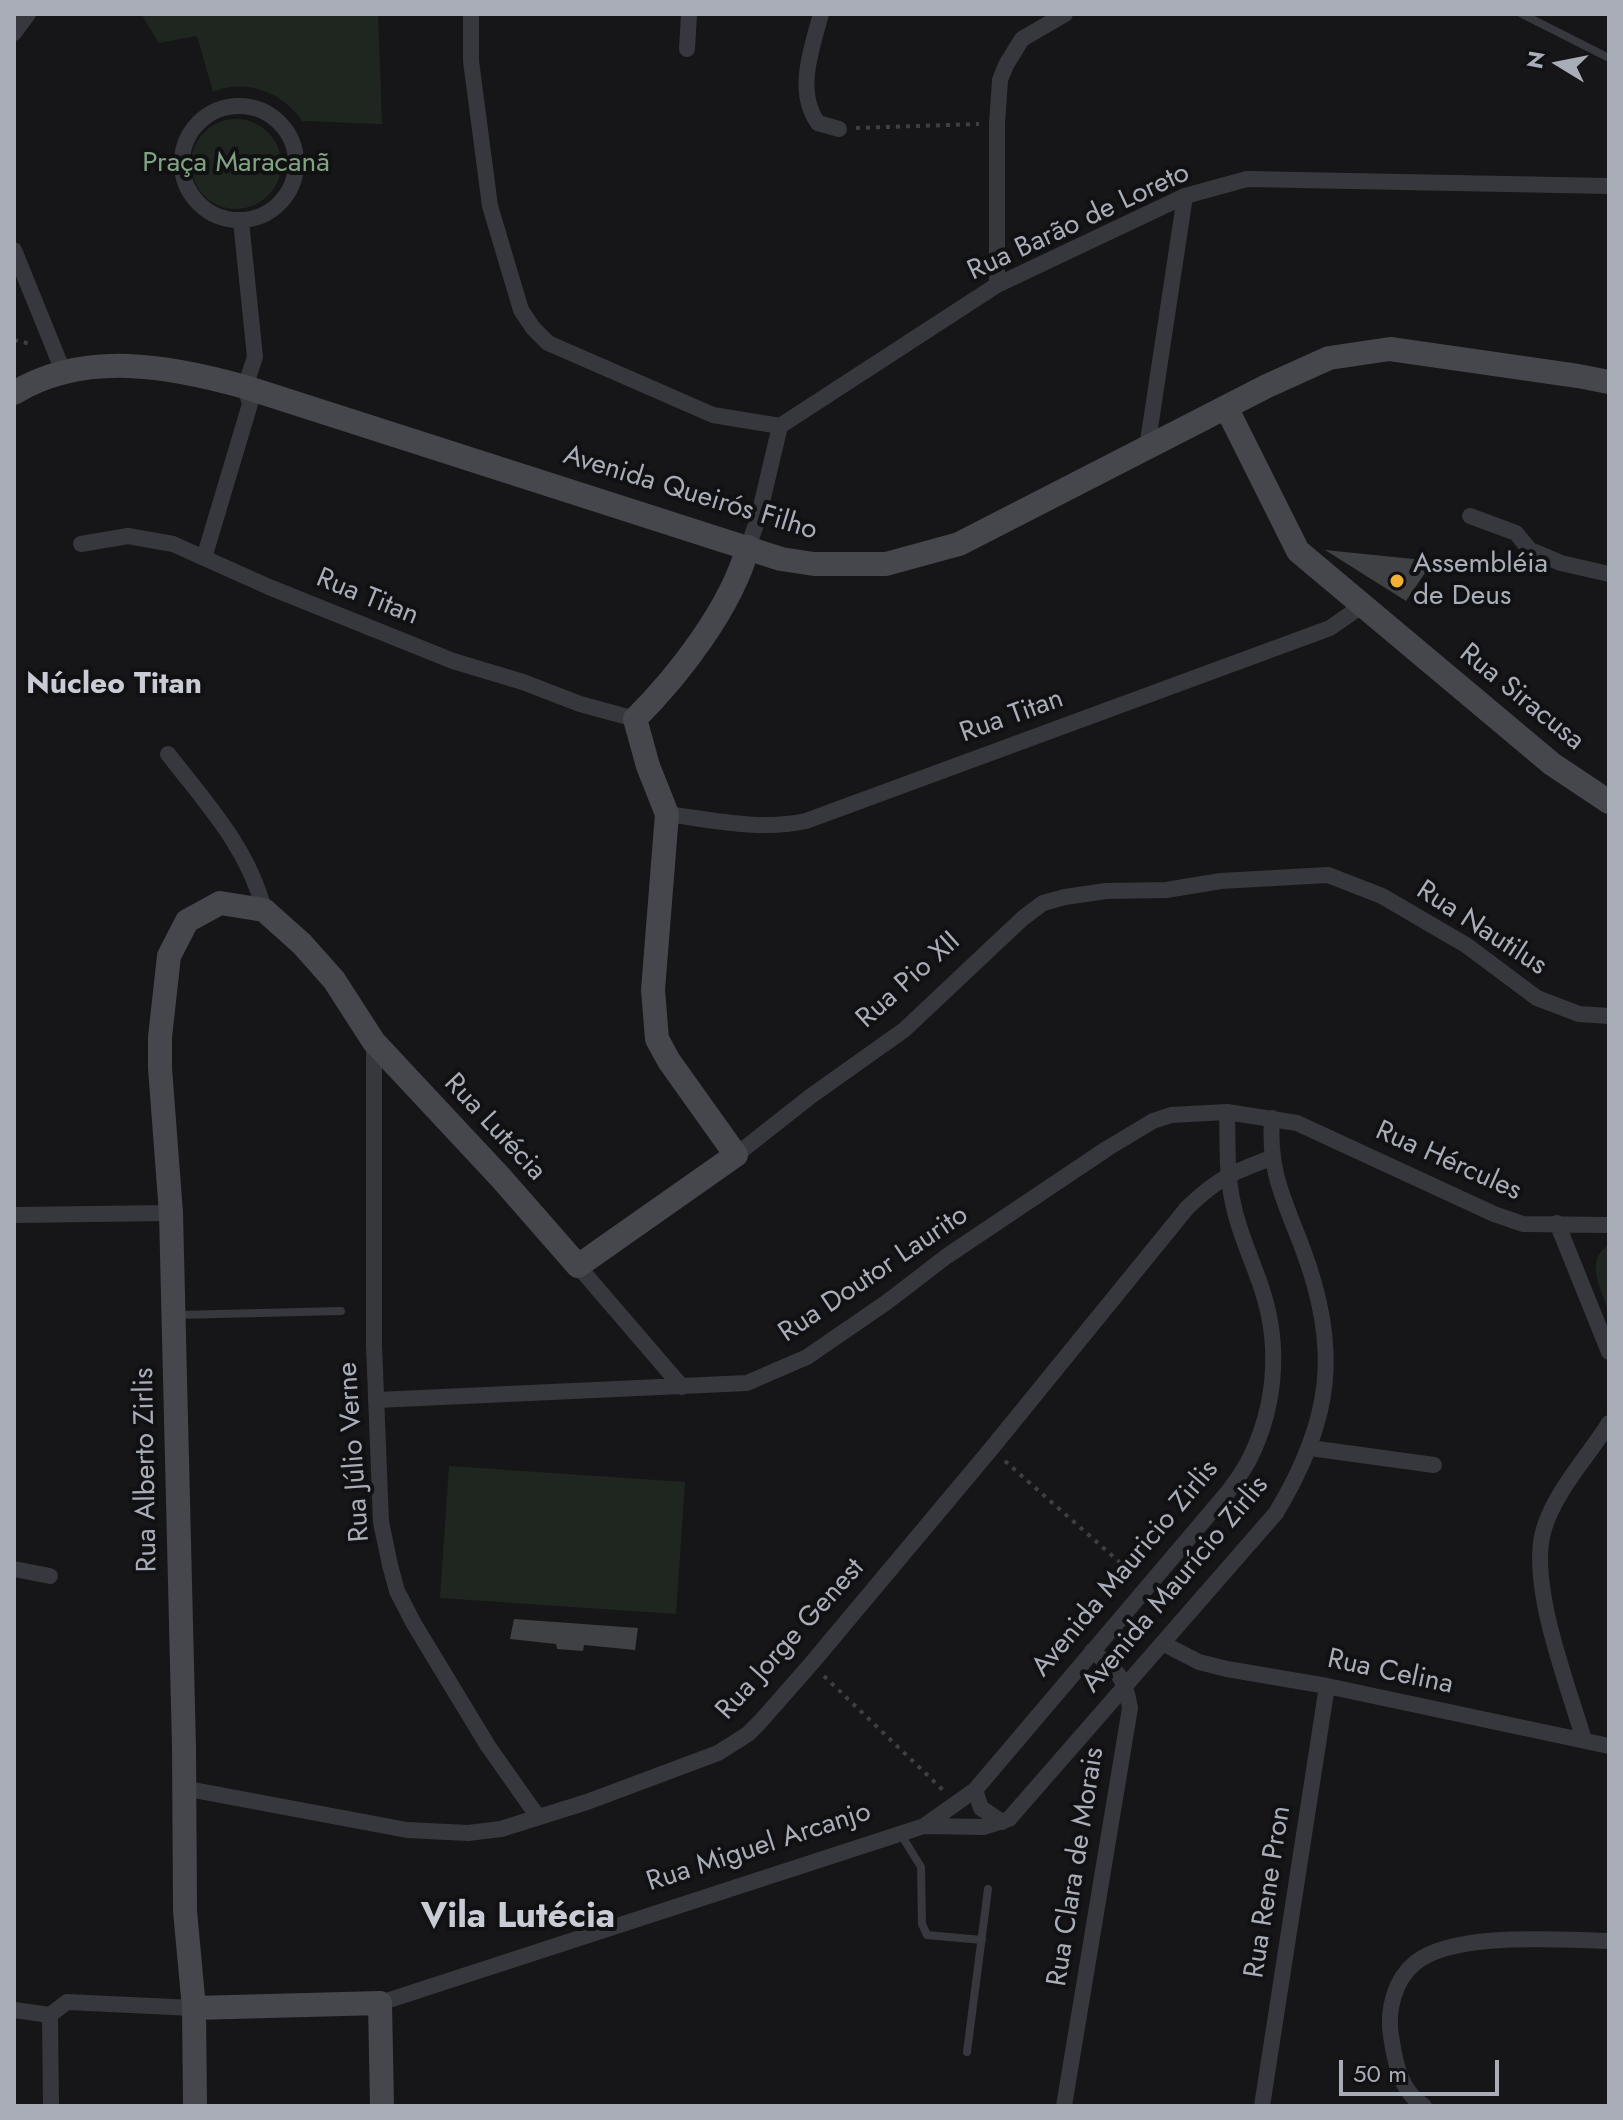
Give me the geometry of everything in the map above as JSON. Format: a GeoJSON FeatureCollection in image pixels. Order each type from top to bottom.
{"type":"FeatureCollection","features":[{"type":"Feature","properties":{"kind":"street"},"geometry":{"type":"LineString","coordinates":[[14,33],[28,14]]}},
{"type":"Feature","properties":{"kind":"street"},"geometry":{"type":"LineString","coordinates":[[471,14],[474,85],[490,206],[521,310],[533,328],[548,343],[713,415],[780,426],[758,519],[742,569],[713,620],[655,699],[635,719],[648,766],[667,814],[653,990],[657,1039],[669,1061],[736,1155]]}},
{"type":"Feature","properties":{"kind":"street"},"geometry":{"type":"LineString","coordinates":[[687,49],[689,14]]}},
{"type":"Feature","properties":{"kind":"street"},"geometry":{"type":"LineString","coordinates":[[821,14],[807,66],[808,97],[818,123],[839,129]]}},
{"type":"Feature","properties":{"kind":"street"},"geometry":{"type":"LineString","coordinates":[[997,285],[1000,80],[1022,39],[1065,14]]}},
{"type":"Feature","properties":{"kind":"street"},"geometry":{"type":"LineString","coordinates":[[246,106],[272,117],[290,138],[296,156],[295,175],[288,192],[276,207],[260,217],[241,221],[223,218],[206,210],[192,197],[184,179],[182,161],[186,142],[195,126],[227,107],[246,106]]}},
{"type":"Feature","properties":{"kind":"street","name":"Rua Barão de Loreto"},"geometry":{"type":"LineString","coordinates":[[780,426],[997,285],[1185,196],[1247,179],[1609,186]]}},
{"type":"Feature","properties":{"kind":"street"},"geometry":{"type":"LineString","coordinates":[[1147,448],[1185,196]]}},
{"type":"Feature","properties":{"kind":"street"},"geometry":{"type":"LineString","coordinates":[[204,558],[250,404],[245,387],[255,357],[241,221]]}},
{"type":"Feature","properties":{"kind":"street"},"geometry":{"type":"LineString","coordinates":[[14,250],[63,371]]}},
{"type":"Feature","properties":{"kind":"street","name":"Avenida Queirós Filho"},"geometry":{"type":"LineString","coordinates":[[14,393],[42,377],[63,371],[102,366],[178,371],[245,387],[781,559],[852,566],[886,564],[959,544],[1297,370],[1329,358],[1390,349],[1609,382]]}},
{"type":"Feature","properties":{"kind":"street","name":"Rua Siracusa"},"geometry":{"type":"LineString","coordinates":[[1226,407],[1298,551],[1552,764],[1609,802]]}},
{"type":"Feature","properties":{"kind":"street"},"geometry":{"type":"LineString","coordinates":[[1470,516],[1516,533],[1530,550],[1551,559],[1609,574]]}},
{"type":"Feature","properties":{"kind":"street","name":"Rua Titan"},"geometry":{"type":"LineString","coordinates":[[81,544],[128,536],[173,544],[269,587],[453,661],[523,682],[580,704],[635,719]]}},
{"type":"Feature","properties":{"kind":"street","name":"Rua Titan"},"geometry":{"type":"LineString","coordinates":[[667,814],[756,825],[785,826],[806,821],[1330,628],[1363,605]]}},
{"type":"Feature","properties":{"kind":"street"},"geometry":{"type":"LineString","coordinates":[[168,754],[247,860],[257,881],[264,910]]}},
{"type":"Feature","properties":{"kind":"street","name":"Rua Pio XII"},"geometry":{"type":"LineString","coordinates":[[578,1266],[736,1155],[811,1096],[904,1030],[1003,935],[1043,903],[1106,891],[1166,890],[1221,881],[1328,875]]}},
{"type":"Feature","properties":{"kind":"street","name":"Rua Nautilus"},"geometry":{"type":"LineString","coordinates":[[1328,875],[1370,890],[1422,919],[1466,945],[1537,998],[1579,1014],[1609,1016]]}},
{"type":"Feature","properties":{"kind":"street","name":"Rua Alberto Zirlis"},"geometry":{"type":"LineString","coordinates":[[195,2106],[194,2008],[185,1911],[171,1213],[160,1037],[169,956],[187,921],[200,911],[220,903],[264,910]]}},
{"type":"Feature","properties":{"kind":"street","name":"Rua Lutécia"},"geometry":{"type":"LineString","coordinates":[[264,910],[302,944],[334,980],[374,1042],[501,1178],[682,1387]]}},
{"type":"Feature","properties":{"kind":"street","name":"Rua Júlio Verne"},"geometry":{"type":"LineString","coordinates":[[374,1042],[374,1345],[381,1522],[397,1591],[414,1624],[461,1704],[538,1817]]}},
{"type":"Feature","properties":{"kind":"street"},"geometry":{"type":"LineString","coordinates":[[1227,1112],[1272,1118]]}},
{"type":"Feature","properties":{"kind":"street","name":"Rua Doutor Laurito"},"geometry":{"type":"LineString","coordinates":[[377,1400],[747,1383],[807,1357],[947,1256],[1153,1121],[1171,1115],[1227,1112]]}},
{"type":"Feature","properties":{"kind":"street","name":"Avenida Mauricio Zirlis"},"geometry":{"type":"LineString","coordinates":[[924,1826],[975,1790],[1236,1480],[1251,1457],[1270,1396],[1275,1363],[1274,1332],[1233,1205],[1228,1174],[1227,1112]]}},
{"type":"Feature","properties":{"kind":"street","name":"Avenida Maurício Zirlis"},"geometry":{"type":"LineString","coordinates":[[1002,1822],[1017,1811],[1276,1513],[1310,1448],[1327,1375],[1327,1340],[1314,1278],[1274,1174],[1271,1158],[1272,1118]]}},
{"type":"Feature","properties":{"kind":"street","name":"Rua Hércules"},"geometry":{"type":"LineString","coordinates":[[1272,1118],[1317,1130],[1494,1214],[1523,1224],[1609,1225]]}},
{"type":"Feature","properties":{"kind":"street","name":"Rua Jorge Genest"},"geometry":{"type":"LineString","coordinates":[[183,1788],[407,1830],[468,1833],[501,1829],[718,1753],[748,1734],[811,1664],[1187,1208],[1228,1174],[1271,1158]]}},
{"type":"Feature","properties":{"kind":"street"},"geometry":{"type":"LineString","coordinates":[[14,1215],[171,1213]]}},
{"type":"Feature","properties":{"kind":"street"},"geometry":{"type":"LineString","coordinates":[[1557,1223],[1609,1352]]}},
{"type":"Feature","properties":{"kind":"street"},"geometry":{"type":"LineString","coordinates":[[1584,1740],[1548,1615],[1539,1557],[1543,1532],[1551,1512],[1609,1423]]}},
{"type":"Feature","properties":{"kind":"street"},"geometry":{"type":"LineString","coordinates":[[1310,1448],[1434,1465]]}},
{"type":"Feature","properties":{"kind":"street"},"geometry":{"type":"LineString","coordinates":[[14,1569],[50,1576]]}},
{"type":"Feature","properties":{"kind":"street","name":"Rua Celina"},"geometry":{"type":"LineString","coordinates":[[1164,1644],[1199,1662],[1609,1746]]}},
{"type":"Feature","properties":{"kind":"street"},"geometry":{"type":"LineString","coordinates":[[1092,1651],[1116,1669],[1126,1687]]}},
{"type":"Feature","properties":{"kind":"street","name":"Rua Rene Pron"},"geometry":{"type":"LineString","coordinates":[[1262,2106],[1327,1686]]}},
{"type":"Feature","properties":{"kind":"street","name":"Rua Clara de Morais"},"geometry":{"type":"LineString","coordinates":[[1064,2106],[1130,1708],[1126,1687]]}},
{"type":"Feature","properties":{"kind":"street"},"geometry":{"type":"LineString","coordinates":[[975,1790],[981,1808],[1002,1822]]}},
{"type":"Feature","properties":{"kind":"street"},"geometry":{"type":"LineString","coordinates":[[924,1826],[984,1827],[1002,1822]]}},
{"type":"Feature","properties":{"kind":"street","name":"Rua Miguel Arcanjo"},"geometry":{"type":"LineString","coordinates":[[194,2008],[380,2003],[924,1826]]}},
{"type":"Feature","properties":{"kind":"street"},"geometry":{"type":"LineString","coordinates":[[1424,2106],[1414,2100],[1404,2086],[1395,2062],[1389,2024],[1392,1998],[1414,1963],[1437,1951],[1468,1944],[1507,1940],[1609,1941]]}},
{"type":"Feature","properties":{"kind":"street"},"geometry":{"type":"LineString","coordinates":[[14,2010],[50,2015],[67,2002],[194,2008]]}},
{"type":"Feature","properties":{"kind":"street"},"geometry":{"type":"LineString","coordinates":[[380,2003],[382,2106]]}},
{"type":"Feature","properties":{"kind":"street"},"geometry":{"type":"LineString","coordinates":[[50,2015],[51,2106]]}},
{"type":"Feature","properties":{"kind":"lane"},"geometry":{"type":"LineString","coordinates":[[1522,14],[1609,58]]}},
{"type":"Feature","properties":{"kind":"lane"},"geometry":{"type":"LineString","coordinates":[[174,1315],[341,1311]]}},
{"type":"Feature","properties":{"kind":"lane"},"geometry":{"type":"LineString","coordinates":[[900,1833],[921,1867],[922,1924],[927,1935],[982,1940]]}},
{"type":"Feature","properties":{"kind":"lane"},"geometry":{"type":"LineString","coordinates":[[967,2052],[988,1889]]}},
{"type":"Feature","properties":{"kind":"path"},"geometry":{"type":"LineString","coordinates":[[839,129],[997,124]]}},
{"type":"Feature","properties":{"kind":"path"},"geometry":{"type":"LineString","coordinates":[[991,1449],[1147,1587]]}},
{"type":"Feature","properties":{"kind":"path"},"geometry":{"type":"LineString","coordinates":[[811,1664],[958,1803]]}},
{"type":"Feature","properties":{"kind":"green space"},"geometry":{"type":"Polygon","coordinates":[[[141,14],[378,14],[382,124],[302,121],[284,102],[262,90],[238,87],[213,92],[197,36],[159,43],[141,14]]]}},
{"type":"Feature","properties":{"kind":"green space","name":"Praça Maracanã"},"geometry":{"type":"Polygon","coordinates":[[[236,119],[253,122],[268,132],[278,147],[281,164],[278,181],[268,196],[253,206],[236,209],[219,206],[204,196],[194,181],[191,164],[194,147],[204,132],[219,122],[236,119]]]}},
{"type":"Feature","properties":{"kind":"green space"},"geometry":{"type":"Polygon","coordinates":[[[1609,1245],[1609,1312],[1596,1267],[1601,1251],[1609,1245]]]}},
{"type":"Feature","properties":{"kind":"green space"},"geometry":{"type":"Polygon","coordinates":[[[449,1466],[685,1482],[676,1614],[440,1598],[449,1466]]]}},
{"type":"Feature","properties":{"kind":"building","name":"Assembléia de Deus"},"geometry":{"type":"Polygon","coordinates":[[[1325,550],[1433,561],[1406,601],[1325,550]]]}},
{"type":"Feature","properties":{"kind":"building"},"geometry":{"type":"Polygon","coordinates":[[[514,1619],[638,1628],[635,1650],[584,1645],[583,1651],[557,1649],[556,1644],[510,1639],[514,1619]]]}},
{"type":"Feature","properties":{"kind":"place","name":"Assembléia de Deus"},"geometry":{"type":"Point","coordinates":[1397,581]}},
{"type":"Feature","properties":{"kind":"district","name":"Núcleo Titan"},"geometry":{"type":"Point","coordinates":[114,686]}},
{"type":"Feature","properties":{"kind":"district","name":"Vila Lutécia"},"geometry":{"type":"Point","coordinates":[518,1918]}}]}
